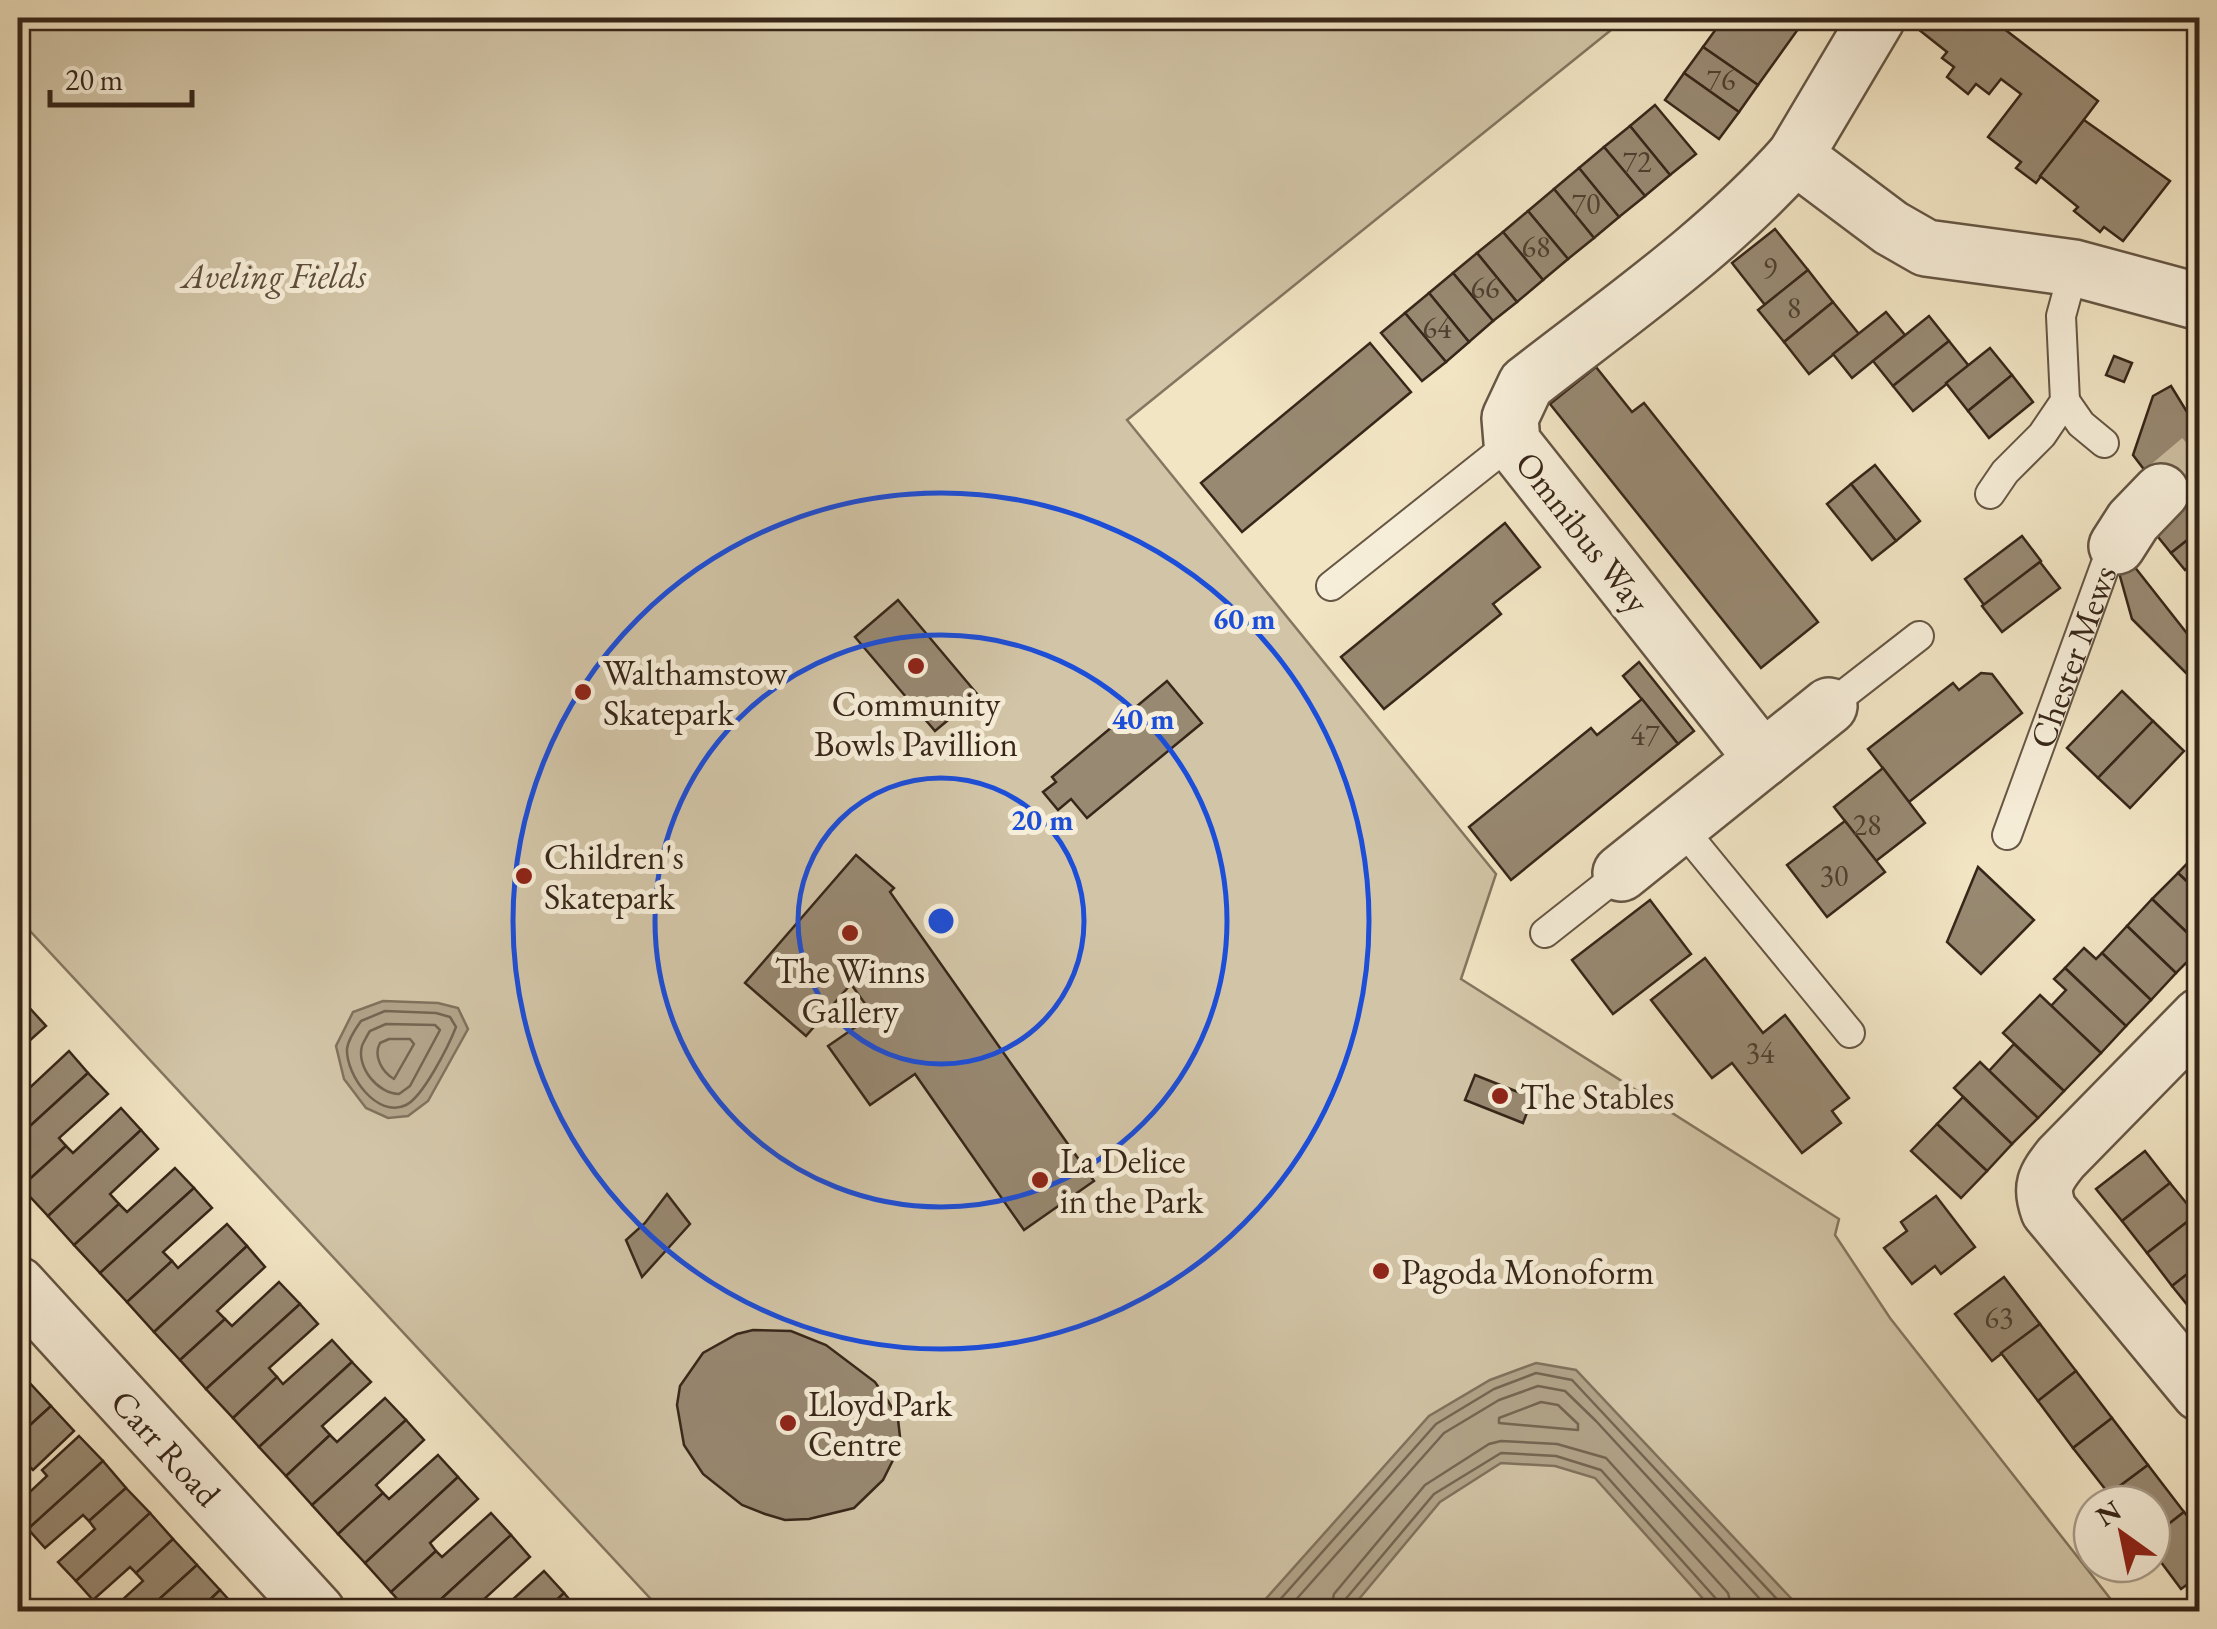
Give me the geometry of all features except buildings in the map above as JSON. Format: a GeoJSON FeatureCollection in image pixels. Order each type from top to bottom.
{"type":"FeatureCollection","features":[{"type":"Feature","properties":{"kind":"street","name":"Omnibus Way"},"geometry":{"type":"LineString","coordinates":[[1764,759],[1512,442],[1510,418],[1526,384],[1761,195],[1795,156],[1877,18]]}},
{"type":"Feature","properties":{"kind":"street"},"geometry":{"type":"LineString","coordinates":[[1795,156],[1891,228],[1926,248],[2074,268],[2200,302]]}},
{"type":"Feature","properties":{"kind":"street","name":"Chester Mews"},"geometry":{"type":"LineString","coordinates":[[2117,546],[2161,492]]}},
{"type":"Feature","properties":{"kind":"street"},"geometry":{"type":"LineString","coordinates":[[1621,873],[1829,706]]}},
{"type":"Feature","properties":{"kind":"street"},"geometry":{"type":"LineString","coordinates":[[2200,1016],[2061,1158],[2045,1177],[2042,1192],[2049,1211],[2200,1394]]}},
{"type":"Feature","properties":{"kind":"street","name":"Carr Road"},"geometry":{"type":"LineString","coordinates":[[18,1285],[317,1612]]}},
{"type":"Feature","properties":{"kind":"lane"},"geometry":{"type":"LineString","coordinates":[[2074,268],[2061,316],[2065,401],[2081,424],[2104,442]]}},
{"type":"Feature","properties":{"kind":"lane"},"geometry":{"type":"LineString","coordinates":[[1990,494],[2005,472],[2042,435],[2065,401]]}},
{"type":"Feature","properties":{"kind":"lane"},"geometry":{"type":"LineString","coordinates":[[1331,586],[1512,442]]}},
{"type":"Feature","properties":{"kind":"lane","name":"Chester Mews"},"geometry":{"type":"LineString","coordinates":[[2007,834],[2105,566],[2117,546]]}},
{"type":"Feature","properties":{"kind":"lane"},"geometry":{"type":"LineString","coordinates":[[1829,706],[1918,636]]}},
{"type":"Feature","properties":{"kind":"lane"},"geometry":{"type":"LineString","coordinates":[[1680,826],[1850,1033]]}},
{"type":"Feature","properties":{"kind":"lane"},"geometry":{"type":"LineString","coordinates":[[1545,934],[1621,873]]}},
{"type":"Feature","properties":{"kind":"green space","name":"Aveling Fields"},"geometry":{"type":"Polygon","coordinates":[[[18,18],[1626,18],[1127,420],[1496,874],[1461,979],[1839,1219],[1835,1235],[1890,1318],[2072,1550],[2072,1584],[2099,1584],[2120,1611],[662,1611],[18,918],[18,18]]]}},
{"type":"Feature","properties":{"kind":"water"},"geometry":{"type":"Polygon","coordinates":[[[383,1001],[438,1003],[458,1008],[468,1029],[428,1101],[408,1116],[388,1118],[366,1108],[344,1079],[336,1046],[353,1012],[383,1001]]]}},
{"type":"Feature","properties":{"kind":"water"},"geometry":{"type":"Polygon","coordinates":[[[1536,1363],[1576,1370],[1803,1611],[1714,1611],[1595,1478],[1555,1466],[1501,1463],[1440,1502],[1349,1611],[1255,1611],[1429,1416],[1490,1380],[1536,1363]]]}},
{"type":"Feature","properties":{"kind":"tunnel"},"geometry":{"type":"LineString","coordinates":[[2161,492],[2200,459]]}},
{"type":"Feature","properties":{"kind":"place","name":"Community Bowls Pavillion"},"geometry":{"type":"Point","coordinates":[916,666]}},
{"type":"Feature","properties":{"kind":"place","name":"Walthamstow Skatepark"},"geometry":{"type":"Point","coordinates":[583,692]}},
{"type":"Feature","properties":{"kind":"place","name":"Children's Skatepark"},"geometry":{"type":"Point","coordinates":[524,876]}},
{"type":"Feature","properties":{"kind":"place","name":"The Winns Gallery"},"geometry":{"type":"Point","coordinates":[850,933]}},
{"type":"Feature","properties":{"kind":"place","name":"The Stables"},"geometry":{"type":"Point","coordinates":[1500,1096]}},
{"type":"Feature","properties":{"kind":"place","name":"La Delice in the Park"},"geometry":{"type":"Point","coordinates":[1040,1180]}},
{"type":"Feature","properties":{"kind":"place","name":"Pagoda Monoform"},"geometry":{"type":"Point","coordinates":[1381,1271]}},
{"type":"Feature","properties":{"kind":"place","name":"Lloyd Park Centre"},"geometry":{"type":"Point","coordinates":[788,1423]}}]}
